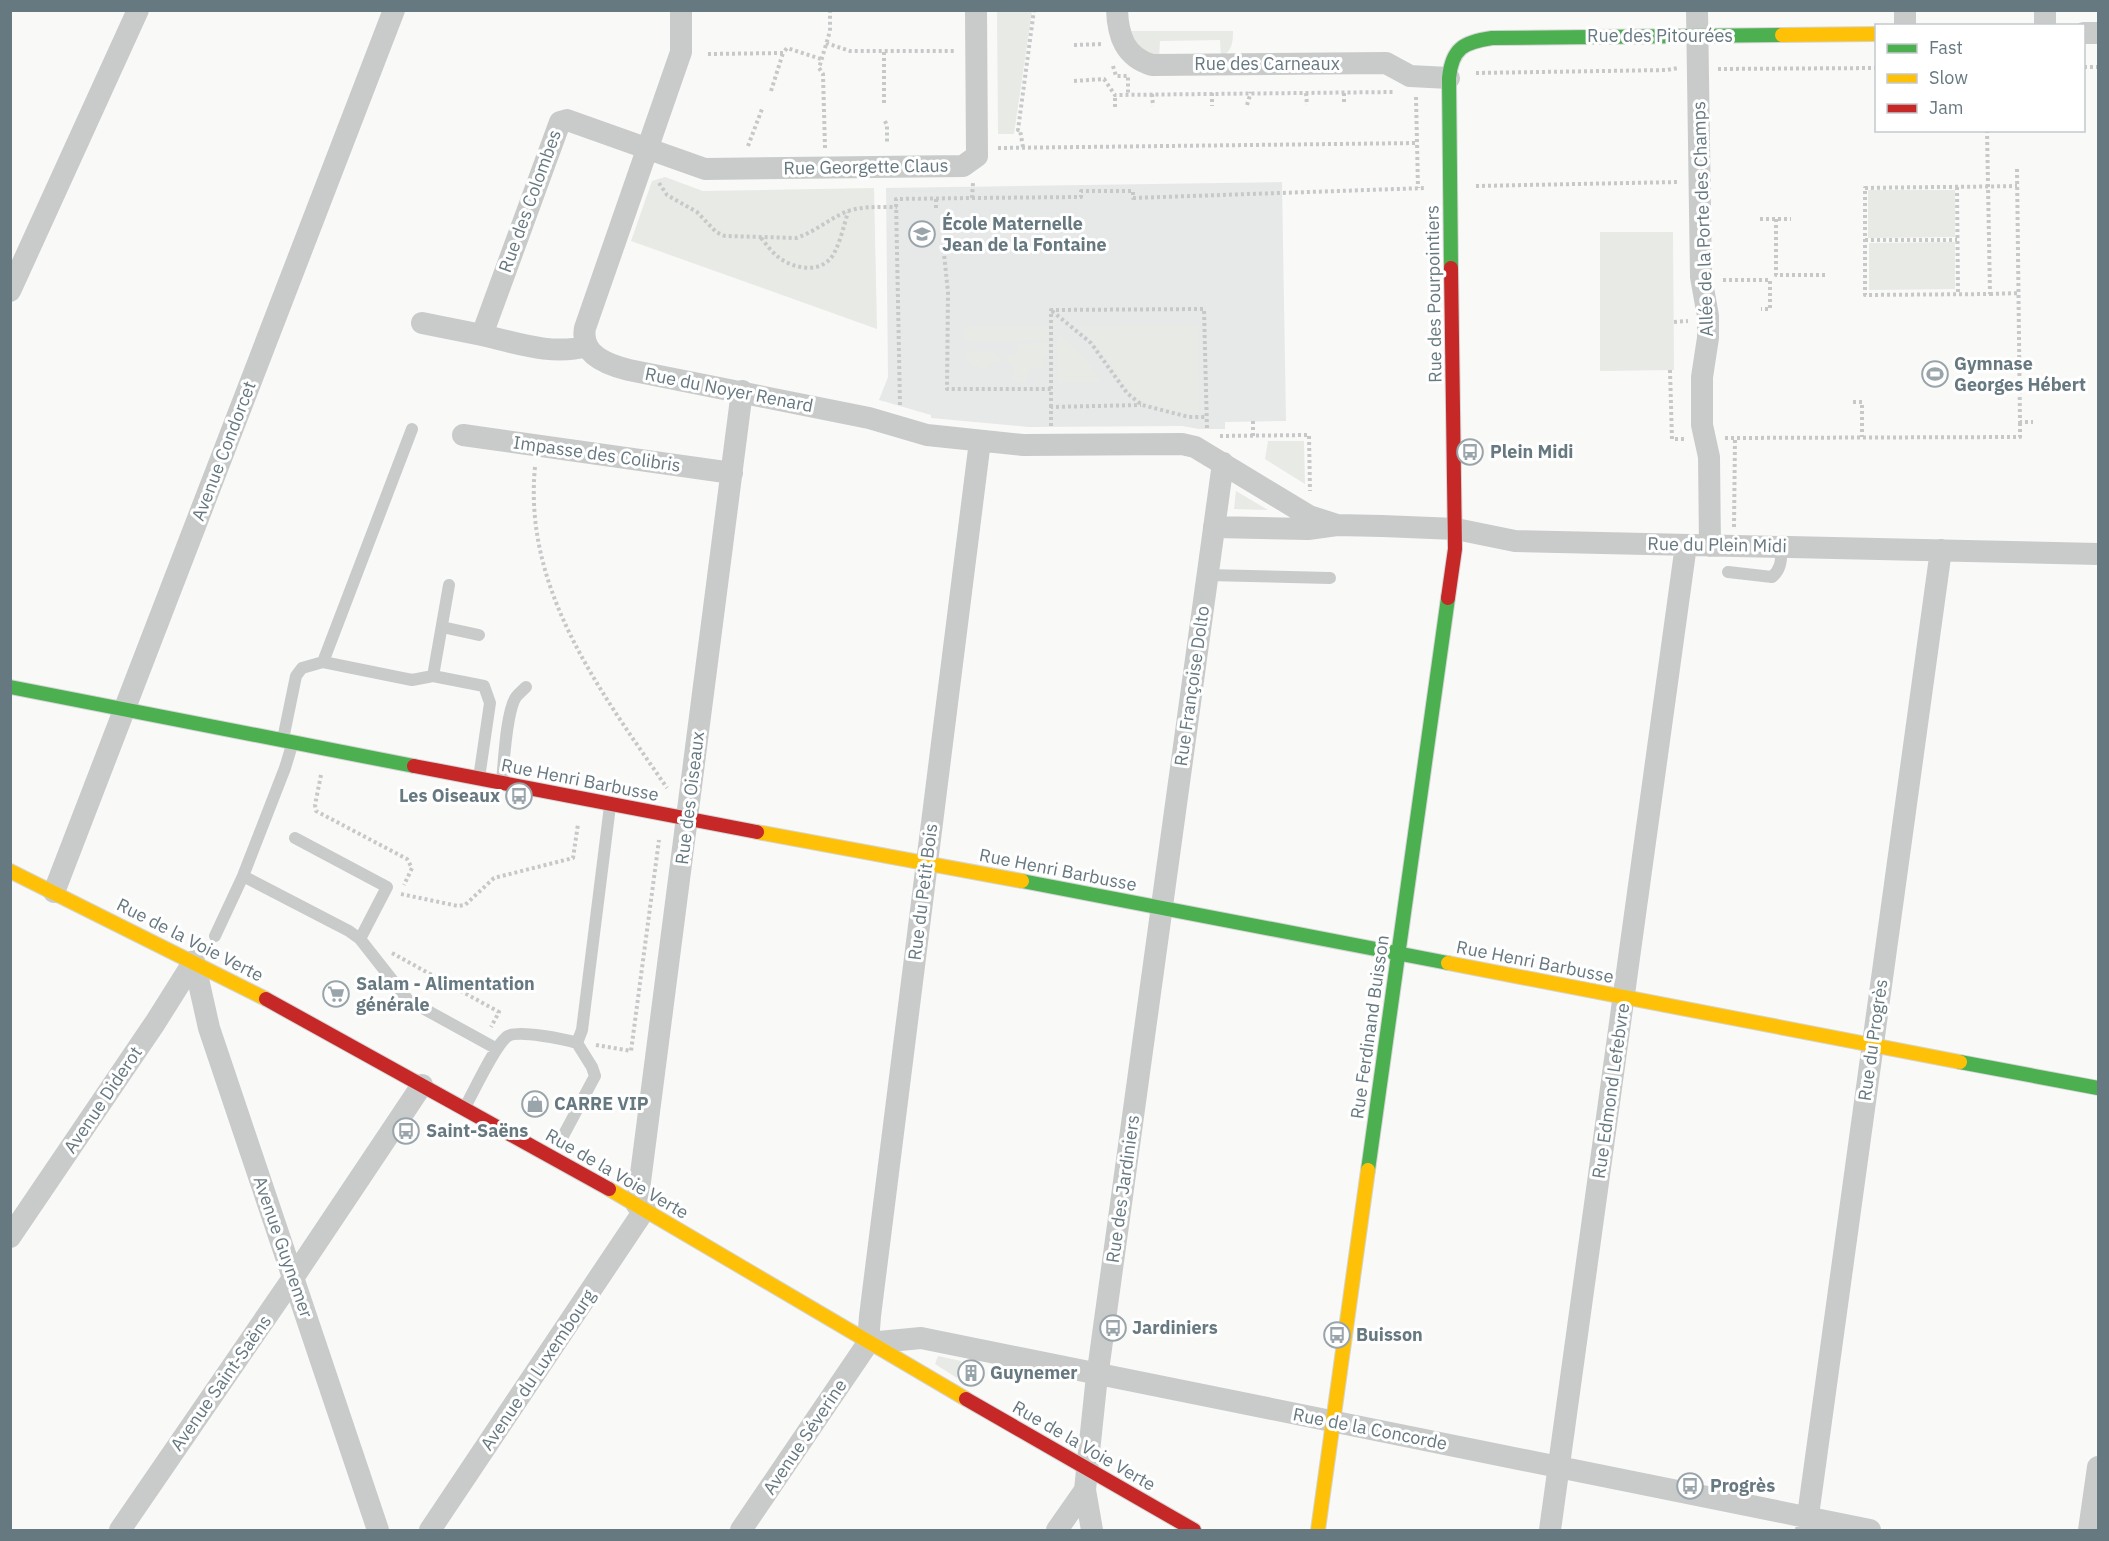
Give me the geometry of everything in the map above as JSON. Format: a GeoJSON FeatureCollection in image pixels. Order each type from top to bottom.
{"type":"FeatureCollection","features":[{"type":"Feature","properties":{"kind":"street"},"geometry":{"type":"LineString","coordinates":[[10,291],[138,10]]}},
{"type":"Feature","properties":{"kind":"street","name":"Avenue Condorcet"},"geometry":{"type":"LineString","coordinates":[[54,892],[394,10]]}},
{"type":"Feature","properties":{"kind":"street"},"geometry":{"type":"LineString","coordinates":[[422,323],[550,350],[572,350],[587,346],[584,333],[588,318],[681,52],[681,10]]}},
{"type":"Feature","properties":{"kind":"street"},"geometry":{"type":"LineString","coordinates":[[976,10],[976,156]]}},
{"type":"Feature","properties":{"kind":"street","name":"Rue des Carneaux"},"geometry":{"type":"LineString","coordinates":[[1117,10],[1118,30],[1128,51],[1141,61],[1152,65],[1386,63],[1410,76],[1450,68]]}},
{"type":"Feature","properties":{"kind":"street","name":"Allée de la Porte des Champs"},"geometry":{"type":"LineString","coordinates":[[1698,10],[1701,277],[1708,316],[1708,338],[1695,438],[1709,457],[1721,546]]}},
{"type":"Feature","properties":{"kind":"street","name":"Rue des Pitourées"},"geometry":{"type":"LineString","coordinates":[[1450,68],[1464,44],[1492,38],[1875,34]]}},
{"type":"Feature","properties":{"kind":"street","name":"Rue des Pourpointiers"},"geometry":{"type":"LineString","coordinates":[[1450,68],[1456,529]]}},
{"type":"Feature","properties":{"kind":"street","name":"Rue des Colombes"},"geometry":{"type":"LineString","coordinates":[[482,335],[560,122],[567,120],[647,150]]}},
{"type":"Feature","properties":{"kind":"street","name":"Rue Georgette Claus"},"geometry":{"type":"LineString","coordinates":[[647,150],[705,169],[963,166],[976,156]]}},
{"type":"Feature","properties":{"kind":"street","name":"Rue du Noyer Renard"},"geometry":{"type":"LineString","coordinates":[[587,346],[599,359],[611,366],[722,390],[742,391],[869,417],[927,435],[1045,446],[1182,444],[1195,447],[1223,463]]}},
{"type":"Feature","properties":{"kind":"street","name":"Rue des Oiseaux"},"geometry":{"type":"LineString","coordinates":[[641,1207],[742,391]]}},
{"type":"Feature","properties":{"kind":"street","name":"Impasse des Colibris"},"geometry":{"type":"LineString","coordinates":[[463,435],[732,473]]}},
{"type":"Feature","properties":{"kind":"street","name":"Rue du Petit Bois"},"geometry":{"type":"LineString","coordinates":[[868,1343],[980,441]]}},
{"type":"Feature","properties":{"kind":"street","name":"Rue du Plein Midi"},"geometry":{"type":"LineString","coordinates":[[1223,463],[1309,516],[1337,525]]}},
{"type":"Feature","properties":{"kind":"street","name":"Rue Françoise Dolto"},"geometry":{"type":"LineString","coordinates":[[1161,908],[1223,463]]}},
{"type":"Feature","properties":{"kind":"street","name":"Rue du Plein Midi"},"geometry":{"type":"LineString","coordinates":[[1214,527],[1308,529],[1337,525],[1456,529],[1515,541],[2098,554]]}},
{"type":"Feature","properties":{"kind":"street","name":"Rue Ferdinand Buisson"},"geometry":{"type":"LineString","coordinates":[[1318,1530],[1440,667],[1456,529]]}},
{"type":"Feature","properties":{"kind":"street","name":"Rue Edmond Lefebvre"},"geometry":{"type":"LineString","coordinates":[[1550,1530],[1686,545]]}},
{"type":"Feature","properties":{"kind":"street","name":"Rue du Progrès"},"geometry":{"type":"LineString","coordinates":[[1807,1524],[1941,550]]}},
{"type":"Feature","properties":{"kind":"street","name":"Rue Henri Barbusse"},"geometry":{"type":"LineString","coordinates":[[10,687],[610,805],[927,863],[2098,1088]]}},
{"type":"Feature","properties":{"kind":"street","name":"Rue de la Voie Verte"},"geometry":{"type":"LineString","coordinates":[[10,871],[285,1008],[641,1207],[868,1343],[1085,1480],[1194,1530]]}},
{"type":"Feature","properties":{"kind":"street","name":"Rue des Jardiniers"},"geometry":{"type":"LineString","coordinates":[[1085,1480],[1161,908]]}},
{"type":"Feature","properties":{"kind":"street","name":"Avenue Diderot"},"geometry":{"type":"LineString","coordinates":[[10,1237],[194,962]]}},
{"type":"Feature","properties":{"kind":"street","name":"Avenue Guynemer"},"geometry":{"type":"LineString","coordinates":[[194,962],[209,1028],[378,1530]]}},
{"type":"Feature","properties":{"kind":"street","name":"Avenue Saint-Saëns"},"geometry":{"type":"LineString","coordinates":[[120,1530],[422,1085]]}},
{"type":"Feature","properties":{"kind":"street","name":"Avenue du Luxembourg"},"geometry":{"type":"LineString","coordinates":[[430,1530],[641,1207]]}},
{"type":"Feature","properties":{"kind":"street","name":"Rue de la Concorde"},"geometry":{"type":"LineString","coordinates":[[868,1343],[921,1338],[1559,1467],[1807,1524],[1870,1530]]}},
{"type":"Feature","properties":{"kind":"street","name":"Avenue Séverine"},"geometry":{"type":"LineString","coordinates":[[741,1530],[868,1343]]}},
{"type":"Feature","properties":{"kind":"street"},"geometry":{"type":"LineString","coordinates":[[2089,1530],[2098,1467]]}},
{"type":"Feature","properties":{"kind":"street"},"geometry":{"type":"LineString","coordinates":[[1057,1530],[1085,1480]]}},
{"type":"Feature","properties":{"kind":"street"},"geometry":{"type":"LineString","coordinates":[[1085,1480],[1092,1530]]}},
{"type":"Feature","properties":{"kind":"lane"},"geometry":{"type":"LineString","coordinates":[[323,662],[412,429]]}},
{"type":"Feature","properties":{"kind":"lane"},"geometry":{"type":"LineString","coordinates":[[1728,572],[1772,577],[1777,573],[1781,564],[1782,546]]}},
{"type":"Feature","properties":{"kind":"lane"},"geometry":{"type":"LineString","coordinates":[[1207,575],[1330,578]]}},
{"type":"Feature","properties":{"kind":"lane"},"geometry":{"type":"LineString","coordinates":[[433,676],[450,585]]}},
{"type":"Feature","properties":{"kind":"lane"},"geometry":{"type":"LineString","coordinates":[[442,627],[479,634]]}},
{"type":"Feature","properties":{"kind":"lane"},"geometry":{"type":"LineString","coordinates":[[215,936],[243,876],[285,768],[296,676],[302,668],[323,662],[412,680],[433,676],[484,686],[490,703],[479,779]]}},
{"type":"Feature","properties":{"kind":"lane"},"geometry":{"type":"LineString","coordinates":[[502,783],[509,719],[513,703],[526,687]]}},
{"type":"Feature","properties":{"kind":"lane"},"geometry":{"type":"LineString","coordinates":[[577,1042],[582,1030],[610,805]]}},
{"type":"Feature","properties":{"kind":"lane"},"geometry":{"type":"LineString","coordinates":[[295,838],[387,887],[360,939]]}},
{"type":"Feature","properties":{"kind":"lane"},"geometry":{"type":"LineString","coordinates":[[243,876],[349,931],[360,939],[408,1000],[497,1049]]}},
{"type":"Feature","properties":{"kind":"lane"},"geometry":{"type":"LineString","coordinates":[[464,1108],[497,1049],[507,1036],[515,1034],[577,1042],[592,1066],[595,1076],[562,1138]]}},
{"type":"Feature","properties":{"kind":"path"},"geometry":{"type":"LineString","coordinates":[[825,145],[824,74],[819,68],[830,31],[830,10]]}},
{"type":"Feature","properties":{"kind":"path"},"geometry":{"type":"LineString","coordinates":[[1034,10],[1018,130],[1020,130],[1021,147],[1417,143]]}},
{"type":"Feature","properties":{"kind":"path"},"geometry":{"type":"LineString","coordinates":[[826,43],[850,51],[955,51]]}},
{"type":"Feature","properties":{"kind":"path"},"geometry":{"type":"LineString","coordinates":[[1074,45],[1103,44]]}},
{"type":"Feature","properties":{"kind":"path"},"geometry":{"type":"LineString","coordinates":[[771,91],[783,53],[787,48],[821,59]]}},
{"type":"Feature","properties":{"kind":"path"},"geometry":{"type":"LineString","coordinates":[[884,52],[884,103]]}},
{"type":"Feature","properties":{"kind":"path"},"geometry":{"type":"LineString","coordinates":[[708,54],[783,53]]}},
{"type":"Feature","properties":{"kind":"path"},"geometry":{"type":"LineString","coordinates":[[1475,81],[1475,73],[1667,70],[1698,65],[1723,69],[1875,68]]}},
{"type":"Feature","properties":{"kind":"path"},"geometry":{"type":"LineString","coordinates":[[1074,81],[1104,80],[1115,95],[1114,106]]}},
{"type":"Feature","properties":{"kind":"path"},"geometry":{"type":"LineString","coordinates":[[1115,95],[1399,92]]}},
{"type":"Feature","properties":{"kind":"path"},"geometry":{"type":"LineString","coordinates":[[1416,92],[1418,188]]}},
{"type":"Feature","properties":{"kind":"path"},"geometry":{"type":"LineString","coordinates":[[1212,93],[1212,106]]}},
{"type":"Feature","properties":{"kind":"path"},"geometry":{"type":"LineString","coordinates":[[1306,93],[1307,105]]}},
{"type":"Feature","properties":{"kind":"path"},"geometry":{"type":"LineString","coordinates":[[1344,93],[1344,105]]}},
{"type":"Feature","properties":{"kind":"path"},"geometry":{"type":"LineString","coordinates":[[1152,94],[1152,106]]}},
{"type":"Feature","properties":{"kind":"path"},"geometry":{"type":"LineString","coordinates":[[748,146],[762,109]]}},
{"type":"Feature","properties":{"kind":"path"},"geometry":{"type":"LineString","coordinates":[[885,121],[887,144]]}},
{"type":"Feature","properties":{"kind":"path"},"geometry":{"type":"LineString","coordinates":[[1987,132],[1990,294]]}},
{"type":"Feature","properties":{"kind":"path"},"geometry":{"type":"LineString","coordinates":[[972,198],[976,156]]}},
{"type":"Feature","properties":{"kind":"path"},"geometry":{"type":"LineString","coordinates":[[1670,370],[1672,439],[2020,437],[2017,169]]}},
{"type":"Feature","properties":{"kind":"path"},"geometry":{"type":"LineString","coordinates":[[657,179],[667,195],[697,212],[716,232],[725,236],[796,238],[806,235],[848,211],[866,207],[897,207]]}},
{"type":"Feature","properties":{"kind":"path"},"geometry":{"type":"LineString","coordinates":[[900,409],[896,200],[1081,197],[1081,191],[1133,191],[1133,198],[1450,186],[1700,181]]}},
{"type":"Feature","properties":{"kind":"path"},"geometry":{"type":"LineString","coordinates":[[2017,186],[1865,188],[1865,295],[2019,293]]}},
{"type":"Feature","properties":{"kind":"path"},"geometry":{"type":"LineString","coordinates":[[1957,187],[1958,294]]}},
{"type":"Feature","properties":{"kind":"path"},"geometry":{"type":"LineString","coordinates":[[1106,191],[1106,198]]}},
{"type":"Feature","properties":{"kind":"path"},"geometry":{"type":"LineString","coordinates":[[936,199],[936,212]]}},
{"type":"Feature","properties":{"kind":"path"},"geometry":{"type":"LineString","coordinates":[[760,237],[777,256],[787,262],[818,268],[830,260],[848,211]]}},
{"type":"Feature","properties":{"kind":"path"},"geometry":{"type":"LineString","coordinates":[[1760,219],[1791,219]]}},
{"type":"Feature","properties":{"kind":"path"},"geometry":{"type":"LineString","coordinates":[[1776,219],[1776,275]]}},
{"type":"Feature","properties":{"kind":"path"},"geometry":{"type":"LineString","coordinates":[[1865,240],[1958,240]]}},
{"type":"Feature","properties":{"kind":"path"},"geometry":{"type":"LineString","coordinates":[[943,244],[948,292],[947,389],[1051,389]]}},
{"type":"Feature","properties":{"kind":"path"},"geometry":{"type":"LineString","coordinates":[[1715,280],[1770,280],[1776,275],[1827,275]]}},
{"type":"Feature","properties":{"kind":"path"},"geometry":{"type":"LineString","coordinates":[[1814,275],[1814,283]]}},
{"type":"Feature","properties":{"kind":"path"},"geometry":{"type":"LineString","coordinates":[[1761,309],[1770,309],[1770,280]]}},
{"type":"Feature","properties":{"kind":"path"},"geometry":{"type":"LineString","coordinates":[[1051,310],[1204,309],[1206,429]]}},
{"type":"Feature","properties":{"kind":"path"},"geometry":{"type":"LineString","coordinates":[[1051,310],[1052,428]]}},
{"type":"Feature","properties":{"kind":"path"},"geometry":{"type":"LineString","coordinates":[[1051,310],[1091,343],[1127,393],[1142,405]]}},
{"type":"Feature","properties":{"kind":"path"},"geometry":{"type":"LineString","coordinates":[[1674,322],[1693,321]]}},
{"type":"Feature","properties":{"kind":"path"},"geometry":{"type":"LineString","coordinates":[[1853,402],[1862,402],[1862,437]]}},
{"type":"Feature","properties":{"kind":"path"},"geometry":{"type":"LineString","coordinates":[[1051,406],[1142,405],[1189,417],[1206,417]]}},
{"type":"Feature","properties":{"kind":"path"},"geometry":{"type":"LineString","coordinates":[[1253,421],[1253,436]]}},
{"type":"Feature","properties":{"kind":"path"},"geometry":{"type":"LineString","coordinates":[[2020,422],[2033,422]]}},
{"type":"Feature","properties":{"kind":"path"},"geometry":{"type":"LineString","coordinates":[[1216,436],[1309,435],[1310,491],[1297,508]]}},
{"type":"Feature","properties":{"kind":"path"},"geometry":{"type":"LineString","coordinates":[[1721,546],[1735,523],[1734,438]]}},
{"type":"Feature","properties":{"kind":"path"},"geometry":{"type":"LineString","coordinates":[[537,445],[534,516],[540,552],[555,603],[574,645],[620,720],[688,819]]}},
{"type":"Feature","properties":{"kind":"path"},"geometry":{"type":"LineString","coordinates":[[322,768],[316,811],[410,861],[412,868],[399,894]]}},
{"type":"Feature","properties":{"kind":"path"},"geometry":{"type":"LineString","coordinates":[[385,891],[458,906],[465,905],[494,878],[573,858],[579,823],[588,830],[607,832]]}},
{"type":"Feature","properties":{"kind":"path"},"geometry":{"type":"LineString","coordinates":[[577,1042],[631,1051],[659,838],[649,837]]}},
{"type":"Feature","properties":{"kind":"path"},"geometry":{"type":"LineString","coordinates":[[390,951],[499,1012],[483,1041]]}},
{"type":"Feature","properties":{"kind":"shaded area"},"geometry":{"type":"Polygon","coordinates":[[[997,11],[1032,11],[1014,134],[998,134],[997,11]]]}},
{"type":"Feature","properties":{"kind":"shaded area"},"geometry":{"type":"Polygon","coordinates":[[[1129,31],[1233,31],[1233,35],[1230,49],[1221,57],[1220,40],[1160,41],[1159,58],[1129,41],[1129,31]]]}},
{"type":"Feature","properties":{"kind":"shaded area"},"geometry":{"type":"Polygon","coordinates":[[[665,177],[703,191],[874,188],[877,329],[631,241],[652,181],[665,177]]]}},
{"type":"Feature","properties":{"kind":"shaded area"},"geometry":{"type":"Polygon","coordinates":[[[1282,182],[1286,421],[1225,422],[1225,429],[1199,429],[1182,426],[1029,427],[931,418],[931,415],[879,400],[888,377],[886,188],[1282,182]]]}},
{"type":"Feature","properties":{"kind":"shaded area"},"geometry":{"type":"Polygon","coordinates":[[[1868,190],[1955,190],[1955,237],[1868,238],[1868,190]]]}},
{"type":"Feature","properties":{"kind":"shaded area"},"geometry":{"type":"Polygon","coordinates":[[[1600,232],[1673,232],[1674,370],[1600,371],[1600,232]]]}},
{"type":"Feature","properties":{"kind":"shaded area"},"geometry":{"type":"Polygon","coordinates":[[[1955,242],[1955,289],[1869,290],[1869,243],[1955,242]]]}},
{"type":"Feature","properties":{"kind":"shaded area"},"geometry":{"type":"Polygon","coordinates":[[[1198,326],[1199,415],[1162,408],[1140,400],[1130,392],[1106,356],[1079,327],[1198,326]]]}},
{"type":"Feature","properties":{"kind":"shaded area"},"geometry":{"type":"Polygon","coordinates":[[[964,327],[1049,327],[1049,340],[964,340],[964,327]]]}},
{"type":"Feature","properties":{"kind":"shaded area"},"geometry":{"type":"Polygon","coordinates":[[[1061,337],[1083,355],[1101,382],[1058,382],[1057,341],[1061,337]]]}},
{"type":"Feature","properties":{"kind":"shaded area"},"geometry":{"type":"Polygon","coordinates":[[[1048,343],[1048,353],[1044,354],[1043,367],[1029,369],[1022,383],[1015,381],[1013,376],[1015,366],[1007,363],[1007,356],[1016,354],[1019,344],[1048,343]]]}},
{"type":"Feature","properties":{"kind":"shaded area"},"geometry":{"type":"Polygon","coordinates":[[[976,351],[998,354],[1000,361],[992,363],[987,368],[972,366],[967,361],[967,355],[976,351]]]}},
{"type":"Feature","properties":{"kind":"shaded area"},"geometry":{"type":"Polygon","coordinates":[[[1268,441],[1304,441],[1305,484],[1265,459],[1268,441]]]}},
{"type":"Feature","properties":{"kind":"shaded area"},"geometry":{"type":"Polygon","coordinates":[[[1236,491],[1268,510],[1234,509],[1236,491]]]}},
{"type":"Feature","properties":{"kind":"shaded area"},"geometry":{"type":"Polygon","coordinates":[[[938,1356],[961,1361],[957,1378],[935,1364],[938,1356]]]}},
{"type":"Feature","properties":{"kind":"traffic: fast"},"geometry":{"type":"LineString","coordinates":[[1451,268],[1449,78],[1453,60],[1461,48],[1492,38],[1782,35]]}},
{"type":"Feature","properties":{"kind":"traffic: fast"},"geometry":{"type":"LineString","coordinates":[[1368,1170],[1448,598]]}},
{"type":"Feature","properties":{"kind":"traffic: fast"},"geometry":{"type":"LineString","coordinates":[[10,687],[414,766]]}},
{"type":"Feature","properties":{"kind":"traffic: fast"},"geometry":{"type":"LineString","coordinates":[[1022,881],[1448,963]]}},
{"type":"Feature","properties":{"kind":"traffic: fast"},"geometry":{"type":"LineString","coordinates":[[1960,1062],[2098,1088]]}},
{"type":"Feature","properties":{"kind":"traffic: slow"},"geometry":{"type":"LineString","coordinates":[[1782,35],[1875,34]]}},
{"type":"Feature","properties":{"kind":"traffic: slow"},"geometry":{"type":"LineString","coordinates":[[757,832],[1022,881]]}},
{"type":"Feature","properties":{"kind":"traffic: slow"},"geometry":{"type":"LineString","coordinates":[[10,871],[266,999]]}},
{"type":"Feature","properties":{"kind":"traffic: slow"},"geometry":{"type":"LineString","coordinates":[[1448,963],[1960,1062]]}},
{"type":"Feature","properties":{"kind":"traffic: slow"},"geometry":{"type":"LineString","coordinates":[[1318,1530],[1368,1170]]}},
{"type":"Feature","properties":{"kind":"traffic: slow"},"geometry":{"type":"LineString","coordinates":[[609,1189],[966,1399]]}},
{"type":"Feature","properties":{"kind":"traffic: jam"},"geometry":{"type":"LineString","coordinates":[[1448,598],[1455,549],[1451,268]]}},
{"type":"Feature","properties":{"kind":"traffic: jam"},"geometry":{"type":"LineString","coordinates":[[414,766],[757,832]]}},
{"type":"Feature","properties":{"kind":"traffic: jam"},"geometry":{"type":"LineString","coordinates":[[266,999],[609,1189]]}},
{"type":"Feature","properties":{"kind":"traffic: jam"},"geometry":{"type":"LineString","coordinates":[[966,1399],[1194,1530]]}},
{"type":"Feature","properties":{"kind":"place","name":"École Maternelle Jean de la Fontaine"},"geometry":{"type":"Point","coordinates":[922,234]}},
{"type":"Feature","properties":{"kind":"place","name":"Gymnase Georges Hébert"},"geometry":{"type":"Point","coordinates":[1935,374]}},
{"type":"Feature","properties":{"kind":"place","name":"Plein Midi"},"geometry":{"type":"Point","coordinates":[1470,452]}},
{"type":"Feature","properties":{"kind":"place","name":"Les Oiseaux"},"geometry":{"type":"Point","coordinates":[519,796]}},
{"type":"Feature","properties":{"kind":"place","name":"Salam - Alimentation générale"},"geometry":{"type":"Point","coordinates":[336,994]}},
{"type":"Feature","properties":{"kind":"place","name":"CARRE VIP"},"geometry":{"type":"Point","coordinates":[535,1104]}},
{"type":"Feature","properties":{"kind":"place","name":"Saint-Saëns"},"geometry":{"type":"Point","coordinates":[406,1131]}},
{"type":"Feature","properties":{"kind":"place","name":"Jardiniers"},"geometry":{"type":"Point","coordinates":[1113,1328]}},
{"type":"Feature","properties":{"kind":"place","name":"Buisson"},"geometry":{"type":"Point","coordinates":[1337,1335]}},
{"type":"Feature","properties":{"kind":"place","name":"Guynemer"},"geometry":{"type":"Point","coordinates":[971,1373]}},
{"type":"Feature","properties":{"kind":"place","name":"Progrès"},"geometry":{"type":"Point","coordinates":[1690,1486]}}]}
